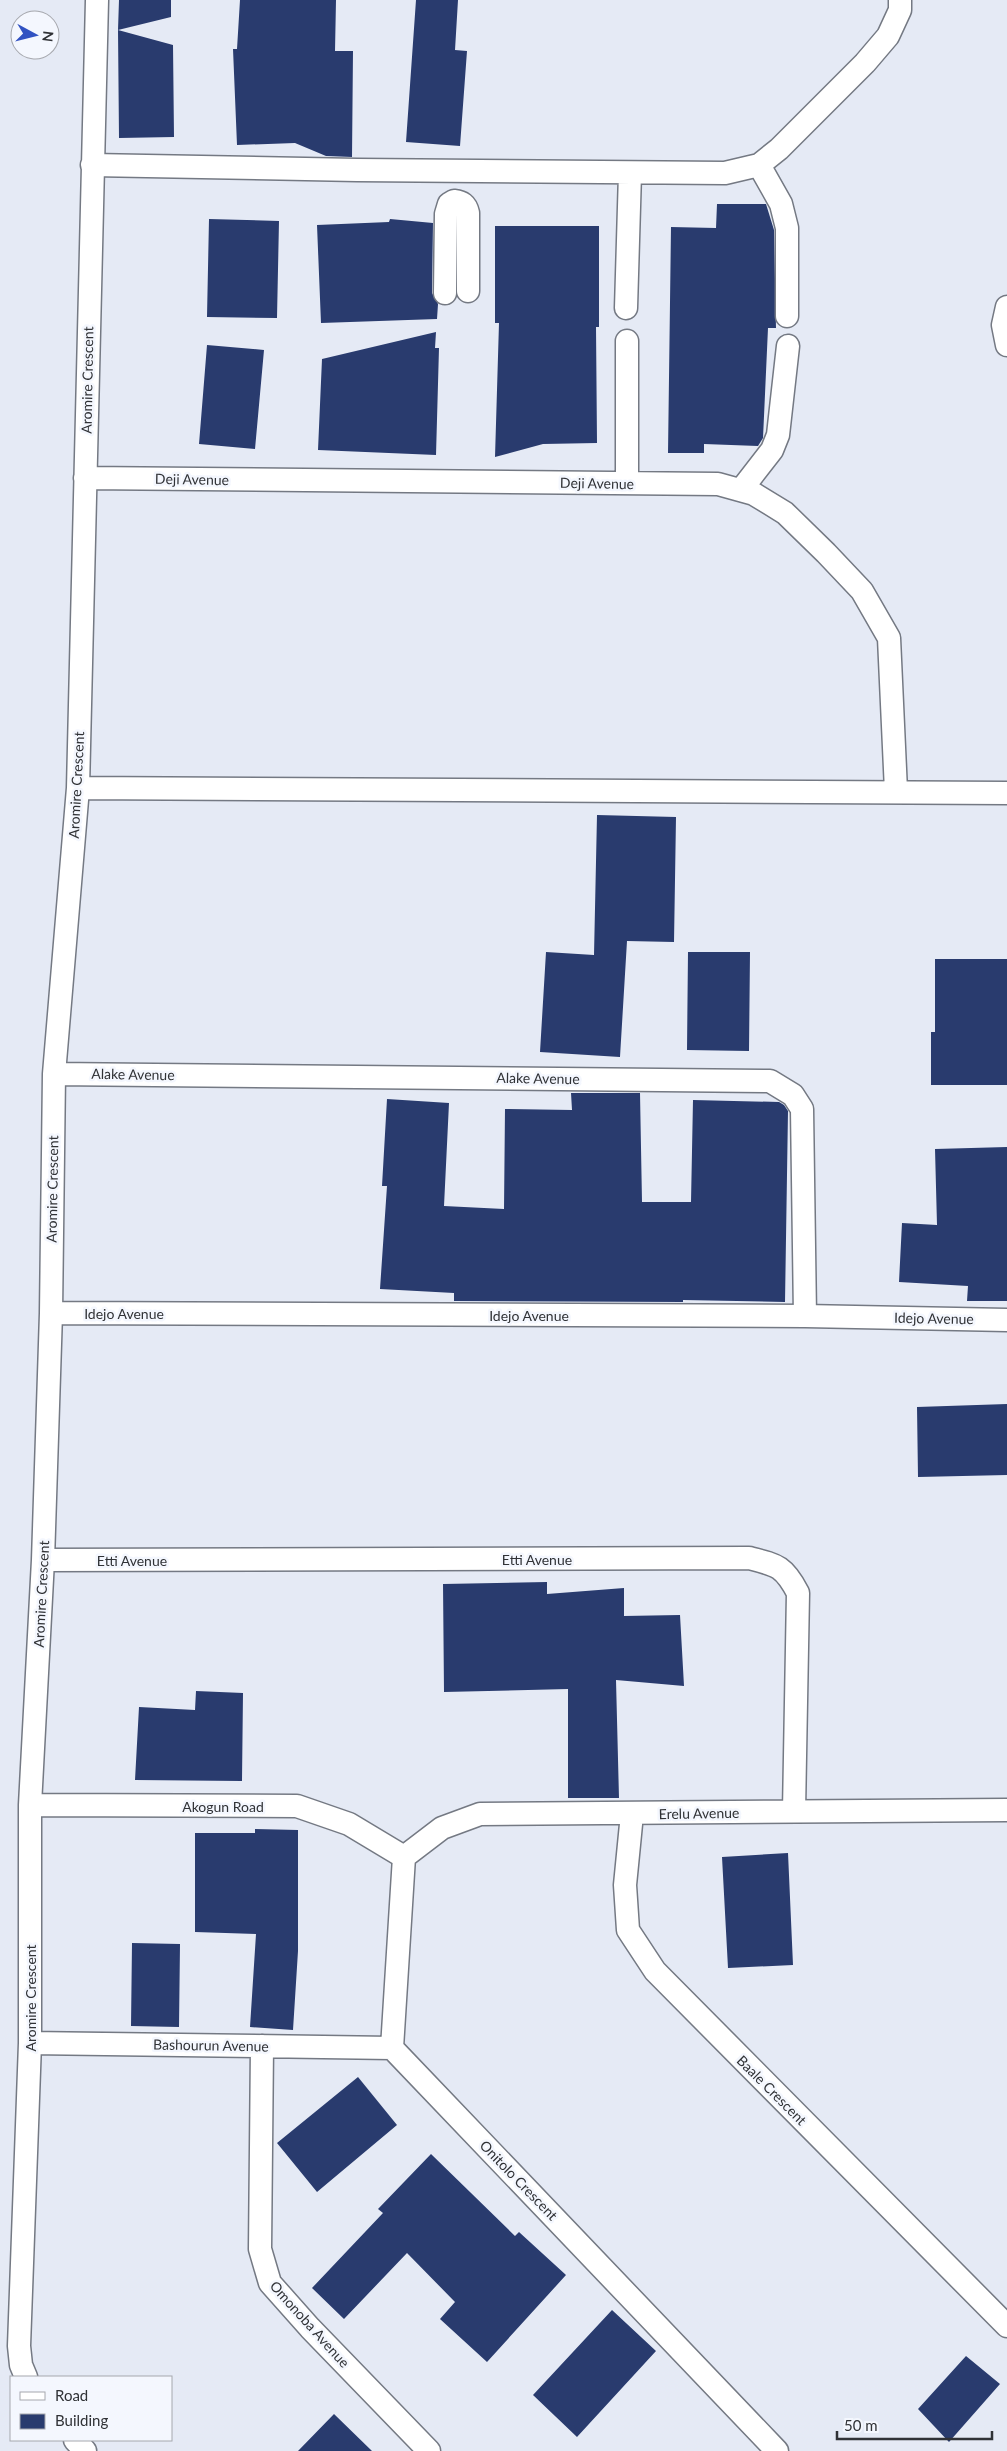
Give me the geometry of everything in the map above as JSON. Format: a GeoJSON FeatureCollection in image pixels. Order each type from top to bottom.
{"type":"FeatureCollection","features":[{"type":"Feature","properties":{"kind":"street","name":"Aromire Crescent"},"geometry":{"type":"LineString","coordinates":[[26,2376],[21,2365],[19,2346],[30,2043],[30,1805],[43,1560],[51,1313],[54,1074],[78,788],[97,0]]}},
{"type":"Feature","properties":{"kind":"street"},"geometry":{"type":"LineString","coordinates":[[92,165],[725,173],[760,165],[779,149],[871,56],[888,36],[900,10],[900,0]]}},
{"type":"Feature","properties":{"kind":"street"},"geometry":{"type":"LineString","coordinates":[[760,165],[781,204],[787,228],[787,316]]}},
{"type":"Feature","properties":{"kind":"street"},"geometry":{"type":"LineString","coordinates":[[453,170],[454,201]]}},
{"type":"Feature","properties":{"kind":"street"},"geometry":{"type":"LineString","coordinates":[[626,308],[630,173]]}},
{"type":"Feature","properties":{"kind":"street"},"geometry":{"type":"LineString","coordinates":[[445,293],[446,214],[449,204],[454,201],[461,202],[466,206],[468,213],[468,291]]}},
{"type":"Feature","properties":{"kind":"street"},"geometry":{"type":"LineString","coordinates":[[1007,307],[1003,325],[1007,345]]}},
{"type":"Feature","properties":{"kind":"street"},"geometry":{"type":"LineString","coordinates":[[627,341],[627,483]]}},
{"type":"Feature","properties":{"kind":"street"},"geometry":{"type":"LineString","coordinates":[[741,490],[772,450],[778,435],[788,346]]}},
{"type":"Feature","properties":{"kind":"street","name":"Deji Avenue"},"geometry":{"type":"LineString","coordinates":[[85,478],[718,484],[754,494],[786,513],[826,553],[862,592],[889,638],[896,791]]}},
{"type":"Feature","properties":{"kind":"street"},"geometry":{"type":"LineString","coordinates":[[78,788],[1007,793]]}},
{"type":"Feature","properties":{"kind":"street","name":"Alake Avenue"},"geometry":{"type":"LineString","coordinates":[[54,1074],[770,1081],[794,1095],[802,1109],[805,1316]]}},
{"type":"Feature","properties":{"kind":"street","name":"Idejo Avenue"},"geometry":{"type":"LineString","coordinates":[[51,1313],[805,1316],[1007,1320]]}},
{"type":"Feature","properties":{"kind":"street","name":"Etti Avenue"},"geometry":{"type":"LineString","coordinates":[[43,1560],[750,1558],[777,1565],[791,1579],[798,1593],[794,1811]]}},
{"type":"Feature","properties":{"kind":"street","name":"Akogun Road"},"geometry":{"type":"LineString","coordinates":[[30,1805],[297,1806],[349,1824],[404,1857]]}},
{"type":"Feature","properties":{"kind":"street","name":"Erelu Avenue"},"geometry":{"type":"LineString","coordinates":[[404,1857],[442,1828],[480,1814],[1007,1810]]}},
{"type":"Feature","properties":{"kind":"street","name":"Baale Crescent"},"geometry":{"type":"LineString","coordinates":[[632,1814],[625,1884],[628,1930],[655,1971],[1007,2326]]}},
{"type":"Feature","properties":{"kind":"street"},"geometry":{"type":"LineString","coordinates":[[392,2048],[404,1857]]}},
{"type":"Feature","properties":{"kind":"street","name":"Bashourun Avenue"},"geometry":{"type":"LineString","coordinates":[[30,2043],[392,2048]]}},
{"type":"Feature","properties":{"kind":"street","name":"Omonoba Avenue"},"geometry":{"type":"LineString","coordinates":[[262,2046],[260,2249],[270,2283],[310,2328],[430,2451]]}},
{"type":"Feature","properties":{"kind":"street","name":"Onitolo Crescent"},"geometry":{"type":"LineString","coordinates":[[392,2048],[771,2449]]}},
{"type":"Feature","properties":{"kind":"street"},"geometry":{"type":"LineString","coordinates":[[76,2441],[85,2451]]}},
{"type":"Feature","properties":{"kind":"building"},"geometry":{"type":"Polygon","coordinates":[[[119,0],[171,0],[171,17],[118,30],[119,0]]]}},
{"type":"Feature","properties":{"kind":"building"},"geometry":{"type":"Polygon","coordinates":[[[240,0],[336,0],[335,51],[353,51],[352,157],[326,156],[295,143],[237,145],[233,49],[237,49],[240,0]]]}},
{"type":"Feature","properties":{"kind":"building"},"geometry":{"type":"Polygon","coordinates":[[[416,0],[458,0],[455,50],[467,51],[460,146],[406,142],[416,0]]]}},
{"type":"Feature","properties":{"kind":"building"},"geometry":{"type":"Polygon","coordinates":[[[118,30],[173,45],[174,137],[119,138],[118,30]]]}},
{"type":"Feature","properties":{"kind":"building"},"geometry":{"type":"Polygon","coordinates":[[[717,204],[766,204],[774,230],[776,328],[768,328],[763,438],[758,446],[704,444],[704,453],[668,453],[671,227],[716,228],[717,204]]]}},
{"type":"Feature","properties":{"kind":"building"},"geometry":{"type":"Polygon","coordinates":[[[209,219],[279,221],[277,318],[207,317],[209,219]]]}},
{"type":"Feature","properties":{"kind":"building"},"geometry":{"type":"Polygon","coordinates":[[[390,219],[433,223],[432,293],[438,304],[437,319],[321,323],[317,225],[389,222],[390,219]]]}},
{"type":"Feature","properties":{"kind":"building"},"geometry":{"type":"Polygon","coordinates":[[[495,226],[599,226],[599,327],[596,327],[597,443],[543,444],[495,457],[499,323],[495,323],[495,226]]]}},
{"type":"Feature","properties":{"kind":"building"},"geometry":{"type":"Polygon","coordinates":[[[436,332],[435,348],[439,348],[436,455],[318,450],[322,359],[436,332]]]}},
{"type":"Feature","properties":{"kind":"building"},"geometry":{"type":"Polygon","coordinates":[[[207,345],[264,350],[255,449],[199,444],[207,345]]]}},
{"type":"Feature","properties":{"kind":"building"},"geometry":{"type":"Polygon","coordinates":[[[597,815],[676,817],[674,942],[627,941],[620,1057],[540,1052],[546,952],[594,955],[597,815]]]}},
{"type":"Feature","properties":{"kind":"building"},"geometry":{"type":"Polygon","coordinates":[[[688,952],[750,952],[749,1051],[687,1050],[688,952]]]}},
{"type":"Feature","properties":{"kind":"building"},"geometry":{"type":"Polygon","coordinates":[[[935,959],[1007,959],[1007,1085],[931,1085],[931,1032],[935,1032],[935,959]]]}},
{"type":"Feature","properties":{"kind":"building"},"geometry":{"type":"Polygon","coordinates":[[[571,1093],[640,1093],[642,1202],[691,1202],[693,1100],[779,1102],[784,1105],[788,1111],[785,1302],[683,1300],[683,1302],[454,1301],[454,1293],[380,1289],[387,1186],[382,1186],[387,1099],[449,1103],[444,1206],[504,1209],[505,1109],[572,1110],[571,1093]]]}},
{"type":"Feature","properties":{"kind":"building"},"geometry":{"type":"Polygon","coordinates":[[[1007,1147],[1007,1301],[967,1301],[968,1286],[899,1282],[902,1223],[937,1225],[935,1149],[1007,1147]]]}},
{"type":"Feature","properties":{"kind":"building"},"geometry":{"type":"Polygon","coordinates":[[[1007,1404],[1007,1475],[918,1477],[917,1407],[1007,1404]]]}},
{"type":"Feature","properties":{"kind":"building"},"geometry":{"type":"Polygon","coordinates":[[[547,1582],[547,1594],[624,1588],[624,1616],[680,1615],[684,1686],[616,1680],[619,1798],[568,1798],[568,1689],[444,1692],[443,1584],[547,1582]]]}},
{"type":"Feature","properties":{"kind":"building"},"geometry":{"type":"Polygon","coordinates":[[[196,1691],[243,1693],[242,1781],[135,1780],[139,1707],[195,1710],[196,1691]]]}},
{"type":"Feature","properties":{"kind":"building"},"geometry":{"type":"Polygon","coordinates":[[[255,1829],[298,1830],[298,1951],[293,2030],[250,2027],[256,1934],[195,1932],[195,1833],[255,1833],[255,1829]]]}},
{"type":"Feature","properties":{"kind":"building"},"geometry":{"type":"Polygon","coordinates":[[[788,1853],[793,1965],[728,1968],[722,1857],[788,1853]]]}},
{"type":"Feature","properties":{"kind":"building"},"geometry":{"type":"Polygon","coordinates":[[[132,1943],[180,1944],[179,2027],[131,2026],[132,1943]]]}},
{"type":"Feature","properties":{"kind":"building"},"geometry":{"type":"Polygon","coordinates":[[[358,2077],[397,2125],[317,2192],[277,2143],[358,2077]]]}},
{"type":"Feature","properties":{"kind":"building"},"geometry":{"type":"Polygon","coordinates":[[[431,2154],[515,2236],[519,2232],[566,2275],[487,2362],[440,2319],[455,2302],[407,2253],[344,2319],[312,2288],[383,2213],[378,2209],[431,2154]]]}},
{"type":"Feature","properties":{"kind":"building"},"geometry":{"type":"Polygon","coordinates":[[[612,2310],[656,2351],[577,2437],[533,2395],[612,2310]]]}},
{"type":"Feature","properties":{"kind":"building"},"geometry":{"type":"Polygon","coordinates":[[[966,2356],[1000,2384],[949,2442],[918,2409],[966,2356]]]}},
{"type":"Feature","properties":{"kind":"building"},"geometry":{"type":"Polygon","coordinates":[[[334,2414],[372,2451],[298,2451],[334,2414]]]}}]}
